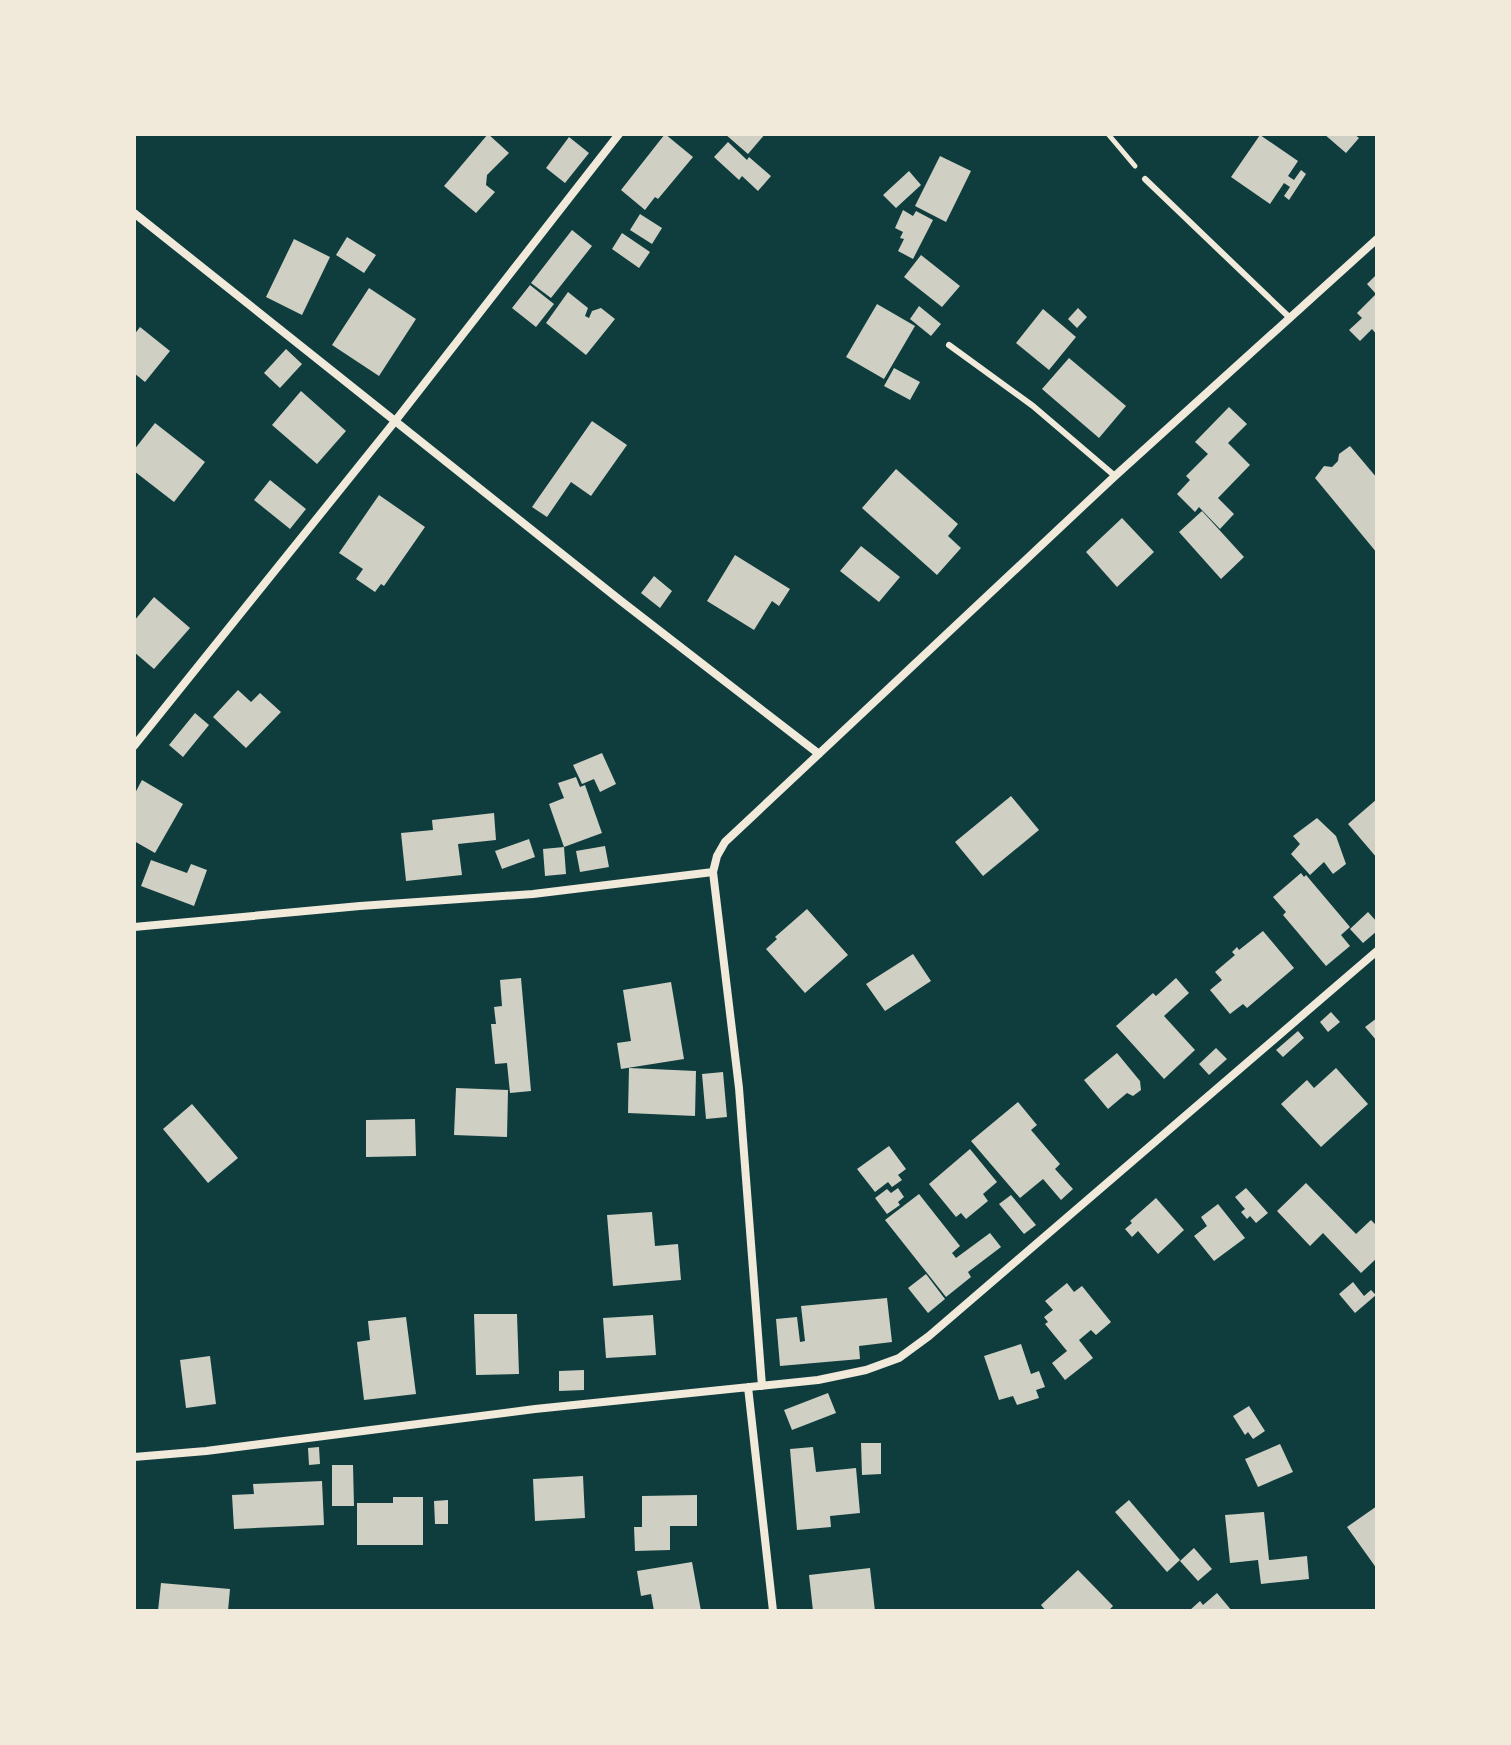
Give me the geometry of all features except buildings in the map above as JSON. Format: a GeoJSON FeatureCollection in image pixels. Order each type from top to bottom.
{"type":"FeatureCollection","features":[{"type":"Feature","properties":{"kind":"street"},"geometry":{"type":"LineString","coordinates":[[134,746],[396,420],[619,134]]}},
{"type":"Feature","properties":{"kind":"street"},"geometry":{"type":"LineString","coordinates":[[134,213],[587,574],[819,754]]}},
{"type":"Feature","properties":{"kind":"street"},"geometry":{"type":"LineString","coordinates":[[762,1386],[739,1088],[713,872],[717,856],[725,842],[1115,476],[1377,239]]}},
{"type":"Feature","properties":{"kind":"street"},"geometry":{"type":"LineString","coordinates":[[134,927],[533,894],[713,872]]}},
{"type":"Feature","properties":{"kind":"street"},"geometry":{"type":"LineString","coordinates":[[134,1457],[206,1451],[535,1409],[818,1380],[866,1370],[899,1358],[929,1336],[1377,951]]}},
{"type":"Feature","properties":{"kind":"street"},"geometry":{"type":"LineString","coordinates":[[748,1387],[773,1611]]}},
{"type":"Feature","properties":{"kind":"lane"},"geometry":{"type":"LineString","coordinates":[[1145,179],[1289,317]]}},
{"type":"Feature","properties":{"kind":"lane"},"geometry":{"type":"LineString","coordinates":[[949,345],[1033,406],[1115,476]]}},
{"type":"Feature","properties":{"kind":"path"},"geometry":{"type":"LineString","coordinates":[[1108,134],[1145,179]]}}]}
